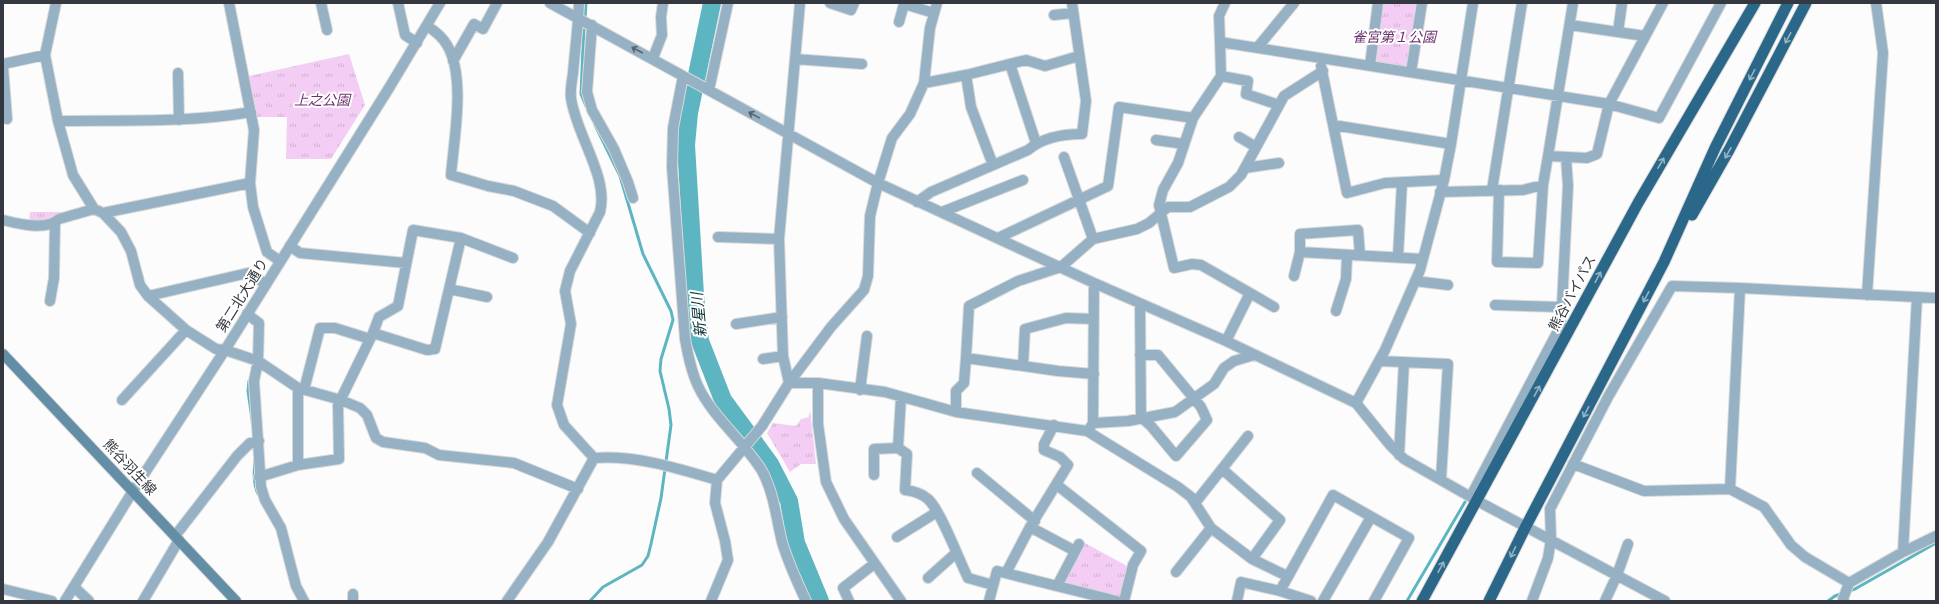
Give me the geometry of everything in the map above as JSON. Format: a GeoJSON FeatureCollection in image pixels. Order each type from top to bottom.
{"type":"FeatureCollection","features":[{"type":"Feature","properties":{"kind":"highway","name":"熊谷バイパス"},"geometry":{"type":"LineString","coordinates":[[1422,601],[1474,499],[1638,203],[1755,3]]}},
{"type":"Feature","properties":{"kind":"highway"},"geometry":{"type":"LineString","coordinates":[[1664,262],[1715,148],[1788,3]]}},
{"type":"Feature","properties":{"kind":"highway"},"geometry":{"type":"LineString","coordinates":[[1489,601],[1526,526],[1664,262],[1729,150],[1806,3]]}},
{"type":"Feature","properties":{"kind":"main road","name":"熊谷羽生線"},"geometry":{"type":"LineString","coordinates":[[3,354],[236,601]]}},
{"type":"Feature","properties":{"kind":"street"},"geometry":{"type":"LineString","coordinates":[[56,3],[45,55],[58,121],[73,175],[99,211],[121,232],[131,251],[140,285],[148,296],[186,330],[216,349],[225,350],[258,361],[301,389],[341,400],[360,408],[367,415],[376,438],[382,442],[425,448],[439,454],[514,463],[578,489]]}},
{"type":"Feature","properties":{"kind":"street"},"geometry":{"type":"LineString","coordinates":[[229,3],[254,130],[250,183],[253,207],[267,252],[280,261]]}},
{"type":"Feature","properties":{"kind":"street"},"geometry":{"type":"LineString","coordinates":[[321,3],[327,30]]}},
{"type":"Feature","properties":{"kind":"street"},"geometry":{"type":"LineString","coordinates":[[398,3],[405,35],[417,43]]}},
{"type":"Feature","properties":{"kind":"street"},"geometry":{"type":"LineString","coordinates":[[453,61],[474,24],[483,29],[497,3]]}},
{"type":"Feature","properties":{"kind":"street"},"geometry":{"type":"LineString","coordinates":[[550,3],[579,20],[654,58],[708,90],[878,183],[1061,267],[1094,284],[1226,341],[1356,403],[1399,455],[1474,499],[1665,601]]}},
{"type":"Feature","properties":{"kind":"street"},"geometry":{"type":"LineString","coordinates":[[580,3],[571,96],[577,125],[593,162],[603,191],[600,212],[570,271],[565,291],[571,324],[557,405],[564,425],[594,458]]}},
{"type":"Feature","properties":{"kind":"street"},"geometry":{"type":"LineString","coordinates":[[654,58],[662,35],[661,17],[663,3]]}},
{"type":"Feature","properties":{"kind":"street"},"geometry":{"type":"LineString","coordinates":[[708,90],[728,3]]}},
{"type":"Feature","properties":{"kind":"street"},"geometry":{"type":"LineString","coordinates":[[789,383],[784,356],[778,239],[800,3]]}},
{"type":"Feature","properties":{"kind":"street"},"geometry":{"type":"LineString","coordinates":[[830,3],[851,10],[854,3]]}},
{"type":"Feature","properties":{"kind":"street"},"geometry":{"type":"LineString","coordinates":[[711,601],[728,560],[726,541],[715,503],[718,480],[762,426],[789,383],[830,327],[864,290],[868,276],[870,216],[878,183],[892,138],[910,114],[924,83],[930,28],[937,3]]}},
{"type":"Feature","properties":{"kind":"street"},"geometry":{"type":"LineString","coordinates":[[1225,3],[1220,16],[1221,76],[1193,118],[1178,163],[1163,190],[1159,205],[1174,268],[1192,264],[1201,265],[1274,308]]}},
{"type":"Feature","properties":{"kind":"street"},"geometry":{"type":"LineString","coordinates":[[1257,48],[1294,3]]}},
{"type":"Feature","properties":{"kind":"street"},"geometry":{"type":"LineString","coordinates":[[1370,65],[1378,3]]}},
{"type":"Feature","properties":{"kind":"street"},"geometry":{"type":"LineString","coordinates":[[1411,72],[1422,3]]}},
{"type":"Feature","properties":{"kind":"street"},"geometry":{"type":"LineString","coordinates":[[1356,403],[1379,361],[1415,281],[1423,259],[1444,180],[1473,3]]}},
{"type":"Feature","properties":{"kind":"street"},"geometry":{"type":"LineString","coordinates":[[1522,3],[1508,89],[1495,190],[1497,262],[1538,263],[1543,185],[1573,3]]}},
{"type":"Feature","properties":{"kind":"street"},"geometry":{"type":"LineString","coordinates":[[1618,32],[1622,3]]}},
{"type":"Feature","properties":{"kind":"street"},"geometry":{"type":"LineString","coordinates":[[1548,156],[1587,158],[1597,154],[1609,104],[1663,3]]}},
{"type":"Feature","properties":{"kind":"street"},"geometry":{"type":"LineString","coordinates":[[1220,42],[1370,65],[1461,82],[1609,104],[1659,118],[1721,3]]}},
{"type":"Feature","properties":{"kind":"street"},"geometry":{"type":"LineString","coordinates":[[1867,295],[1883,53],[1876,3]]}},
{"type":"Feature","properties":{"kind":"street","name":"第二北大通り"},"geometry":{"type":"LineString","coordinates":[[65,601],[133,491],[225,350],[417,43],[438,4]]}},
{"type":"Feature","properties":{"kind":"street"},"geometry":{"type":"LineString","coordinates":[[899,22],[904,4],[934,13]]}},
{"type":"Feature","properties":{"kind":"street"},"geometry":{"type":"LineString","coordinates":[[917,202],[931,192],[1028,150],[1036,143],[1066,134],[1082,134],[1086,101],[1078,56],[1073,8],[1054,15]]}},
{"type":"Feature","properties":{"kind":"street"},"geometry":{"type":"LineString","coordinates":[[591,25],[587,92],[592,110],[614,149],[633,198]]}},
{"type":"Feature","properties":{"kind":"street"},"geometry":{"type":"LineString","coordinates":[[1570,25],[1645,36]]}},
{"type":"Feature","properties":{"kind":"street"},"geometry":{"type":"LineString","coordinates":[[427,26],[438,33],[447,45],[453,61],[458,97],[451,175],[488,186],[514,191],[546,204],[590,233]]}},
{"type":"Feature","properties":{"kind":"street"},"geometry":{"type":"LineString","coordinates":[[7,119],[3,65],[45,55]]}},
{"type":"Feature","properties":{"kind":"street"},"geometry":{"type":"LineString","coordinates":[[924,83],[966,75],[1026,60],[1045,66],[1078,56]]}},
{"type":"Feature","properties":{"kind":"street"},"geometry":{"type":"LineString","coordinates":[[1320,58],[1347,193],[1385,183],[1444,180]]}},
{"type":"Feature","properties":{"kind":"street"},"geometry":{"type":"LineString","coordinates":[[795,59],[862,64]]}},
{"type":"Feature","properties":{"kind":"street"},"geometry":{"type":"LineString","coordinates":[[1010,64],[1036,143]]}},
{"type":"Feature","properties":{"kind":"street"},"geometry":{"type":"LineString","coordinates":[[956,412],[956,391],[964,383],[969,306],[1018,281],[1061,267],[1093,238],[1137,229],[1149,223],[1168,207],[1190,207],[1228,187],[1241,175],[1284,96],[1323,71]]}},
{"type":"Feature","properties":{"kind":"street"},"geometry":{"type":"LineString","coordinates":[[178,73],[179,120]]}},
{"type":"Feature","properties":{"kind":"street"},"geometry":{"type":"LineString","coordinates":[[966,75],[971,107],[993,165]]}},
{"type":"Feature","properties":{"kind":"street"},"geometry":{"type":"LineString","coordinates":[[684,76],[673,128],[672,167],[685,339],[690,367],[698,387],[712,408],[761,471],[771,492],[782,542],[806,601]]}},
{"type":"Feature","properties":{"kind":"street"},"geometry":{"type":"LineString","coordinates":[[1221,76],[1248,81],[1246,94],[1279,105]]}},
{"type":"Feature","properties":{"kind":"street"},"geometry":{"type":"LineString","coordinates":[[998,238],[1108,186],[1119,107],[1193,118]]}},
{"type":"Feature","properties":{"kind":"street"},"geometry":{"type":"LineString","coordinates":[[58,121],[179,120],[228,116],[251,112]]}},
{"type":"Feature","properties":{"kind":"street"},"geometry":{"type":"LineString","coordinates":[[1333,125],[1451,144]]}},
{"type":"Feature","properties":{"kind":"street"},"geometry":{"type":"LineString","coordinates":[[1239,137],[1256,147]]}},
{"type":"Feature","properties":{"kind":"street"},"geometry":{"type":"LineString","coordinates":[[1156,140],[1184,144]]}},
{"type":"Feature","properties":{"kind":"street"},"geometry":{"type":"LineString","coordinates":[[1064,157],[1078,200],[1093,238]]}},
{"type":"Feature","properties":{"kind":"street"},"geometry":{"type":"LineString","coordinates":[[1474,499],[1561,325],[1568,186],[1566,157]]}},
{"type":"Feature","properties":{"kind":"street"},"geometry":{"type":"LineString","coordinates":[[1245,168],[1279,164]]}},
{"type":"Feature","properties":{"kind":"street"},"geometry":{"type":"LineString","coordinates":[[942,212],[1023,180]]}},
{"type":"Feature","properties":{"kind":"street"},"geometry":{"type":"LineString","coordinates":[[1398,257],[1402,182]]}},
{"type":"Feature","properties":{"kind":"street"},"geometry":{"type":"LineString","coordinates":[[3,220],[39,225],[55,223],[59,219],[250,183]]}},
{"type":"Feature","properties":{"kind":"street"},"geometry":{"type":"LineString","coordinates":[[1440,192],[1523,190],[1543,185]]}},
{"type":"Feature","properties":{"kind":"street"},"geometry":{"type":"LineString","coordinates":[[50,301],[54,278],[55,223]]}},
{"type":"Feature","properties":{"kind":"street"},"geometry":{"type":"LineString","coordinates":[[259,477],[298,465],[339,459],[338,405],[372,336],[379,317],[398,306],[413,230],[461,238],[513,258]]}},
{"type":"Feature","properties":{"kind":"street"},"geometry":{"type":"LineString","coordinates":[[1294,276],[1300,252],[1300,234],[1358,230],[1360,255]]}},
{"type":"Feature","properties":{"kind":"street"},"geometry":{"type":"LineString","coordinates":[[718,237],[778,239]]}},
{"type":"Feature","properties":{"kind":"street"},"geometry":{"type":"LineString","coordinates":[[298,465],[301,389],[320,328],[335,328],[427,350],[435,348],[461,238]]}},
{"type":"Feature","properties":{"kind":"street"},"geometry":{"type":"LineString","coordinates":[[290,246],[300,253],[406,263]]}},
{"type":"Feature","properties":{"kind":"street"},"geometry":{"type":"LineString","coordinates":[[1300,252],[1423,259]]}},
{"type":"Feature","properties":{"kind":"street"},"geometry":{"type":"LineString","coordinates":[[1336,310],[1346,279],[1347,255]]}},
{"type":"Feature","properties":{"kind":"street"},"geometry":{"type":"LineString","coordinates":[[148,296],[248,273],[266,284]]}},
{"type":"Feature","properties":{"kind":"street"},"geometry":{"type":"LineString","coordinates":[[1415,281],[1448,285]]}},
{"type":"Feature","properties":{"kind":"street"},"geometry":{"type":"LineString","coordinates":[[1090,427],[1094,374],[1094,284]]}},
{"type":"Feature","properties":{"kind":"street"},"geometry":{"type":"LineString","coordinates":[[1532,601],[1548,558],[1551,539],[1550,509],[1608,396],[1672,286],[1936,298]]}},
{"type":"Feature","properties":{"kind":"street"},"geometry":{"type":"LineString","coordinates":[[1730,490],[1740,288]]}},
{"type":"Feature","properties":{"kind":"street"},"geometry":{"type":"LineString","coordinates":[[449,289],[487,298]]}},
{"type":"Feature","properties":{"kind":"street"},"geometry":{"type":"LineString","coordinates":[[1226,341],[1250,293]]}},
{"type":"Feature","properties":{"kind":"street"},"geometry":{"type":"LineString","coordinates":[[1903,552],[1916,298]]}},
{"type":"Feature","properties":{"kind":"street"},"geometry":{"type":"LineString","coordinates":[[1140,304],[1140,355],[1141,417],[1151,426],[1176,456],[1207,420],[1201,407],[1158,355],[1140,355]]}},
{"type":"Feature","properties":{"kind":"street"},"geometry":{"type":"LineString","coordinates":[[1495,305],[1561,307]]}},
{"type":"Feature","properties":{"kind":"street"},"geometry":{"type":"LineString","coordinates":[[247,314],[259,323],[258,361],[254,381],[259,441],[259,477],[265,500],[281,528],[288,550],[296,586],[304,601]]}},
{"type":"Feature","properties":{"kind":"street"},"geometry":{"type":"LineString","coordinates":[[736,324],[782,317]]}},
{"type":"Feature","properties":{"kind":"street"},"geometry":{"type":"LineString","coordinates":[[1023,366],[1025,329],[1066,318],[1093,319]]}},
{"type":"Feature","properties":{"kind":"street"},"geometry":{"type":"LineString","coordinates":[[122,400],[186,330]]}},
{"type":"Feature","properties":{"kind":"street"},"geometry":{"type":"LineString","coordinates":[[860,390],[867,336]]}},
{"type":"Feature","properties":{"kind":"street"},"geometry":{"type":"LineString","coordinates":[[789,383],[818,384],[885,392],[956,412],[1054,425],[1090,427],[1175,412],[1214,384],[1224,368],[1234,361],[1254,355]]}},
{"type":"Feature","properties":{"kind":"street"},"geometry":{"type":"LineString","coordinates":[[763,358],[784,356]]}},
{"type":"Feature","properties":{"kind":"street"},"geometry":{"type":"LineString","coordinates":[[966,358],[1058,371],[1094,374]]}},
{"type":"Feature","properties":{"kind":"street"},"geometry":{"type":"LineString","coordinates":[[1379,361],[1448,364],[1441,480]]}},
{"type":"Feature","properties":{"kind":"street"},"geometry":{"type":"LineString","coordinates":[[1399,455],[1404,362]]}},
{"type":"Feature","properties":{"kind":"street"},"geometry":{"type":"LineString","coordinates":[[818,384],[818,424],[826,482],[844,519],[901,601]]}},
{"type":"Feature","properties":{"kind":"street"},"geometry":{"type":"LineString","coordinates":[[898,448],[901,397]]}},
{"type":"Feature","properties":{"kind":"street"},"geometry":{"type":"LineString","coordinates":[[1006,573],[1033,524],[1068,466],[1060,457],[1044,450],[1044,444],[1054,425]]}},
{"type":"Feature","properties":{"kind":"street"},"geometry":{"type":"LineString","coordinates":[[1090,427],[1191,496],[1211,528],[1252,559],[1287,576]]}},
{"type":"Feature","properties":{"kind":"street"},"geometry":{"type":"LineString","coordinates":[[1195,502],[1248,436]]}},
{"type":"Feature","properties":{"kind":"street"},"geometry":{"type":"LineString","coordinates":[[143,601],[177,538],[238,456],[250,443],[259,441]]}},
{"type":"Feature","properties":{"kind":"street"},"geometry":{"type":"LineString","coordinates":[[874,475],[874,449],[898,448],[908,454],[905,490],[916,491],[928,500],[937,512],[968,578],[993,585]]}},
{"type":"Feature","properties":{"kind":"street"},"geometry":{"type":"LineString","coordinates":[[594,458],[612,457],[655,463],[718,480]]}},
{"type":"Feature","properties":{"kind":"street"},"geometry":{"type":"LineString","coordinates":[[507,601],[548,542],[594,458]]}},
{"type":"Feature","properties":{"kind":"street"},"geometry":{"type":"LineString","coordinates":[[1573,464],[1644,491],[1730,490],[1764,507],[1791,545],[1805,557],[1848,584]]}},
{"type":"Feature","properties":{"kind":"street"},"geometry":{"type":"LineString","coordinates":[[1222,469],[1280,520],[1252,559]]}},
{"type":"Feature","properties":{"kind":"street"},"geometry":{"type":"LineString","coordinates":[[977,473],[1033,524],[1077,548],[1057,586]]}},
{"type":"Feature","properties":{"kind":"street"},"geometry":{"type":"LineString","coordinates":[[1057,485],[1141,551],[1133,565],[1124,601]]}},
{"type":"Feature","properties":{"kind":"street"},"geometry":{"type":"LineString","coordinates":[[1280,591],[1333,495],[1409,538],[1374,601]]}},
{"type":"Feature","properties":{"kind":"street"},"geometry":{"type":"LineString","coordinates":[[897,537],[937,512]]}},
{"type":"Feature","properties":{"kind":"street"},"geometry":{"type":"LineString","coordinates":[[1323,601],[1371,517]]}},
{"type":"Feature","properties":{"kind":"street"},"geometry":{"type":"LineString","coordinates":[[1176,572],[1211,528]]}},
{"type":"Feature","properties":{"kind":"street"},"geometry":{"type":"LineString","coordinates":[[1844,600],[1848,584],[1903,552],[1936,536]]}},
{"type":"Feature","properties":{"kind":"street"},"geometry":{"type":"LineString","coordinates":[[1604,601],[1608,597],[1628,544]]}},
{"type":"Feature","properties":{"kind":"street"},"geometry":{"type":"LineString","coordinates":[[928,578],[956,553]]}},
{"type":"Feature","properties":{"kind":"street"},"geometry":{"type":"LineString","coordinates":[[849,601],[843,588],[874,564]]}},
{"type":"Feature","properties":{"kind":"street"},"geometry":{"type":"LineString","coordinates":[[989,601],[997,571],[1117,601]]}},
{"type":"Feature","properties":{"kind":"street"},"geometry":{"type":"LineString","coordinates":[[1237,601],[1241,582],[1280,591],[1310,601]]}},
{"type":"Feature","properties":{"kind":"street"},"geometry":{"type":"LineString","coordinates":[[74,587],[89,601]]}},
{"type":"Feature","properties":{"kind":"street"},"geometry":{"type":"LineString","coordinates":[[3,589],[52,601]]}},
{"type":"Feature","properties":{"kind":"green space","name":"雀宮第１公園"},"geometry":{"type":"Polygon","coordinates":[[[1381,3],[1418,3],[1408,67],[1370,61],[1381,3]]]}},
{"type":"Feature","properties":{"kind":"green space","name":"上之公園"},"geometry":{"type":"Polygon","coordinates":[[[349,54],[365,105],[331,159],[286,159],[287,117],[257,117],[249,76],[349,54]]]}},
{"type":"Feature","properties":{"kind":"green space"},"geometry":{"type":"Polygon","coordinates":[[[30,212],[73,212],[46,221],[29,222],[30,212]]]}},
{"type":"Feature","properties":{"kind":"green space"},"geometry":{"type":"Polygon","coordinates":[[[810,410],[816,464],[801,464],[790,472],[767,433],[773,423],[796,426],[801,419],[809,417],[810,410]]]}},
{"type":"Feature","properties":{"kind":"green space"},"geometry":{"type":"Polygon","coordinates":[[[1083,542],[1127,566],[1120,597],[1062,582],[1083,542]]]}},
{"type":"Feature","properties":{"kind":"waterway"},"geometry":{"type":"LineString","coordinates":[[585,19],[586,3]]}},
{"type":"Feature","properties":{"kind":"waterway","name":"新星川"},"geometry":{"type":"LineString","coordinates":[[712,3],[689,113],[686,145],[695,295],[700,341],[723,400],[770,464],[789,501],[796,543],[820,601]]}},
{"type":"Feature","properties":{"kind":"waterway"},"geometry":{"type":"LineString","coordinates":[[584,25],[581,94],[586,106]]}},
{"type":"Feature","properties":{"kind":"waterway"},"geometry":{"type":"LineString","coordinates":[[590,601],[603,587],[642,565],[648,556],[661,498],[671,425],[669,409],[660,371],[661,359],[673,320],[671,311],[643,254],[620,176],[595,125]]}},
{"type":"Feature","properties":{"kind":"waterway"},"geometry":{"type":"LineString","coordinates":[[249,381],[248,391],[253,426]]}},
{"type":"Feature","properties":{"kind":"waterway"},"geometry":{"type":"LineString","coordinates":[[255,460],[254,473],[256,490],[258,494]]}},
{"type":"Feature","properties":{"kind":"waterway"},"geometry":{"type":"LineString","coordinates":[[1407,601],[1465,502]]}},
{"type":"Feature","properties":{"kind":"waterway"},"geometry":{"type":"LineString","coordinates":[[1849,591],[1936,543]]}},
{"type":"Feature","properties":{"kind":"waterway"},"geometry":{"type":"LineString","coordinates":[[1828,601],[1843,593]]}}]}
